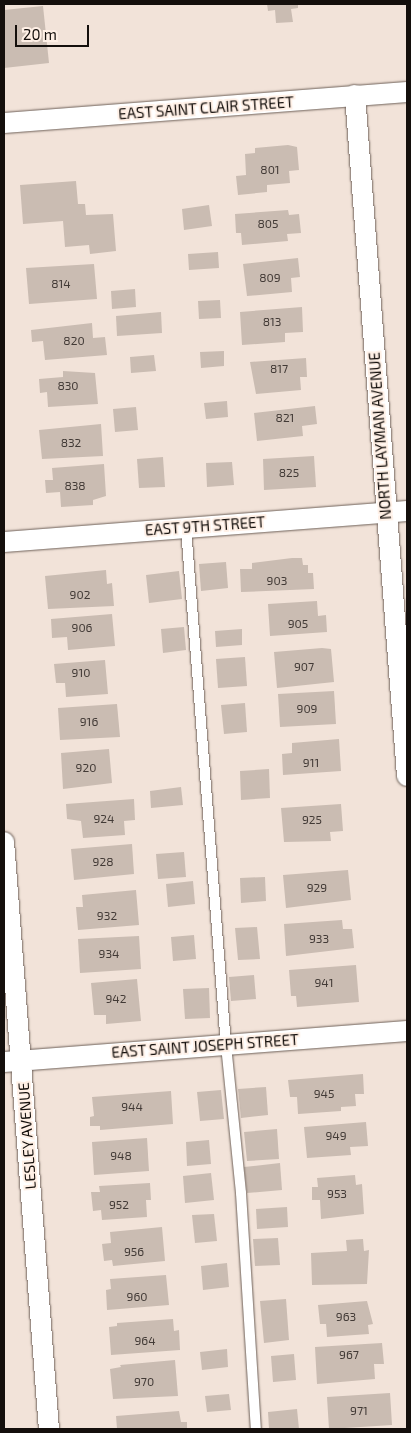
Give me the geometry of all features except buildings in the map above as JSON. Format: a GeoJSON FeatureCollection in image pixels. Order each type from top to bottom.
{"type":"FeatureCollection","features":[{"type":"Feature","properties":{"kind":"street","name":"EAST SAINT CLAIR STREET"},"geometry":{"type":"LineString","coordinates":[[4,123],[407,92]]}},
{"type":"Feature","properties":{"kind":"street","name":"NORTH LAYMAN AVENUE"},"geometry":{"type":"LineString","coordinates":[[354,95],[407,776]]}},
{"type":"Feature","properties":{"kind":"street","name":"EAST 9TH STREET"},"geometry":{"type":"LineString","coordinates":[[4,542],[407,511]]}},
{"type":"Feature","properties":{"kind":"street","name":"LESLEY AVENUE"},"geometry":{"type":"LineString","coordinates":[[4,842],[12,1061],[49,1429]]}},
{"type":"Feature","properties":{"kind":"street","name":"EAST SAINT JOSEPH STREET"},"geometry":{"type":"LineString","coordinates":[[12,1061],[407,1031]]}},
{"type":"Feature","properties":{"kind":"lane"},"geometry":{"type":"LineString","coordinates":[[186,528],[226,1045],[241,1193],[256,1429]]}}]}
